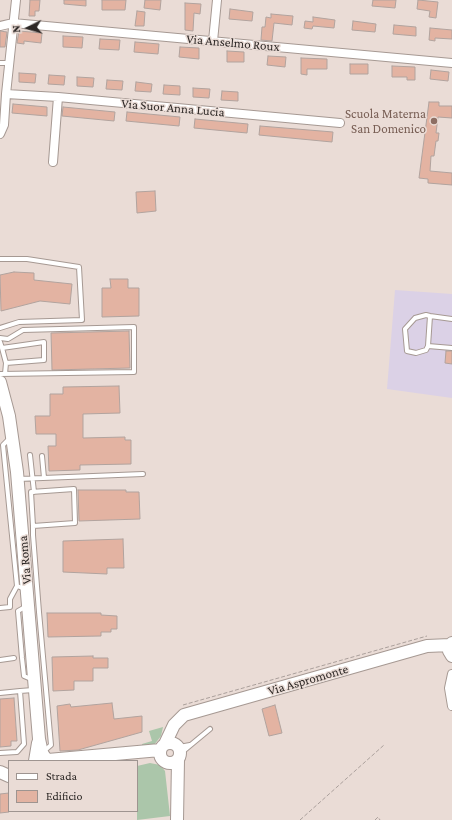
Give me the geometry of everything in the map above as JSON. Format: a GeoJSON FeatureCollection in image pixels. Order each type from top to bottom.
{"type":"FeatureCollection","features":[{"type":"Feature","properties":{"kind":"main road","name":"Via Roma"},"geometry":{"type":"LineString","coordinates":[[3,378],[8,421],[12,436],[28,535],[31,573],[22,589],[33,610],[35,685],[42,705],[39,739],[43,759]]}},
{"type":"Feature","properties":{"kind":"main road","name":"Via Aspromonte"},"geometry":{"type":"LineString","coordinates":[[163,754],[171,731],[184,714],[427,646],[449,648]]}},
{"type":"Feature","properties":{"kind":"main road"},"geometry":{"type":"LineString","coordinates":[[177,820],[179,751],[177,728],[179,720]]}},
{"type":"Feature","properties":{"kind":"main road"},"geometry":{"type":"LineString","coordinates":[[138,760],[163,754],[171,742],[179,751]]}},
{"type":"Feature","properties":{"kind":"main road"},"geometry":{"type":"LineString","coordinates":[[163,754],[170,763],[179,751]]}},
{"type":"Feature","properties":{"kind":"main road"},"geometry":{"type":"LineString","coordinates":[[43,759],[116,758],[163,754]]}},
{"type":"Feature","properties":{"kind":"main road"},"geometry":{"type":"LineString","coordinates":[[163,754],[178,803]]}},
{"type":"Feature","properties":{"kind":"street"},"geometry":{"type":"LineString","coordinates":[[0,134],[4,125],[4,63],[13,23],[16,0]]}},
{"type":"Feature","properties":{"kind":"street"},"geometry":{"type":"LineString","coordinates":[[213,41],[216,0]]}},
{"type":"Feature","properties":{"kind":"street","name":"Via Anselmo Roux"},"geometry":{"type":"LineString","coordinates":[[0,26],[13,23],[452,63]]}},
{"type":"Feature","properties":{"kind":"street","name":"Via Suor Anna Lucia"},"geometry":{"type":"LineString","coordinates":[[3,95],[58,97],[340,124]]}},
{"type":"Feature","properties":{"kind":"street"},"geometry":{"type":"LineString","coordinates":[[53,162],[58,97]]}},
{"type":"Feature","properties":{"kind":"street"},"geometry":{"type":"LineString","coordinates":[[452,674],[449,688],[452,706]]}},
{"type":"Feature","properties":{"kind":"lane"},"geometry":{"type":"LineString","coordinates":[[0,258],[27,259],[79,267],[82,320],[19,322],[0,328]]}},
{"type":"Feature","properties":{"kind":"lane"},"geometry":{"type":"LineString","coordinates":[[430,316],[428,346],[426,350],[421,352],[407,351],[405,329],[415,318],[430,316],[452,319]]}},
{"type":"Feature","properties":{"kind":"lane"},"geometry":{"type":"LineString","coordinates":[[0,338],[8,339],[23,330],[134,327],[134,372],[3,378]]}},
{"type":"Feature","properties":{"kind":"lane"},"geometry":{"type":"LineString","coordinates":[[0,342],[6,363],[3,378]]}},
{"type":"Feature","properties":{"kind":"lane"},"geometry":{"type":"LineString","coordinates":[[2,348],[44,342],[44,360],[6,363]]}},
{"type":"Feature","properties":{"kind":"lane"},"geometry":{"type":"LineString","coordinates":[[428,346],[452,348]]}},
{"type":"Feature","properties":{"kind":"lane"},"geometry":{"type":"LineString","coordinates":[[0,374],[3,378]]}},
{"type":"Feature","properties":{"kind":"lane"},"geometry":{"type":"LineString","coordinates":[[0,608],[10,607],[10,599],[22,589],[3,445],[12,436]]}},
{"type":"Feature","properties":{"kind":"lane"},"geometry":{"type":"LineString","coordinates":[[30,455],[34,492]]}},
{"type":"Feature","properties":{"kind":"lane"},"geometry":{"type":"LineString","coordinates":[[42,456],[44,478]]}},
{"type":"Feature","properties":{"kind":"lane"},"geometry":{"type":"LineString","coordinates":[[18,479],[143,474]]}},
{"type":"Feature","properties":{"kind":"lane"},"geometry":{"type":"LineString","coordinates":[[28,535],[33,526],[31,492],[74,489],[75,524],[33,526]]}},
{"type":"Feature","properties":{"kind":"lane"},"geometry":{"type":"LineString","coordinates":[[31,573],[33,610]]}},
{"type":"Feature","properties":{"kind":"lane"},"geometry":{"type":"LineString","coordinates":[[33,654],[51,745],[43,759]]}},
{"type":"Feature","properties":{"kind":"lane"},"geometry":{"type":"LineString","coordinates":[[0,660],[14,658]]}},
{"type":"Feature","properties":{"kind":"lane"},"geometry":{"type":"LineString","coordinates":[[0,693],[20,691],[35,685]]}},
{"type":"Feature","properties":{"kind":"lane"},"geometry":{"type":"LineString","coordinates":[[0,753],[17,752],[24,744],[20,691]]}},
{"type":"Feature","properties":{"kind":"lane"},"geometry":{"type":"LineString","coordinates":[[179,751],[192,744],[210,729]]}},
{"type":"Feature","properties":{"kind":"path"},"geometry":{"type":"LineString","coordinates":[[300,820],[384,745]]}},
{"type":"Feature","properties":{"kind":"path"},"geometry":{"type":"LineString","coordinates":[[375,820],[378,817],[380,820]]}},
{"type":"Feature","properties":{"kind":"shaded area"},"geometry":{"type":"Polygon","coordinates":[[[395,290],[452,294],[452,398],[387,389],[395,290]]]}},
{"type":"Feature","properties":{"kind":"green space"},"geometry":{"type":"Polygon","coordinates":[[[163,727],[161,736],[154,745],[142,749],[142,744],[152,741],[149,731],[163,727]]]}},
{"type":"Feature","properties":{"kind":"green space"},"geometry":{"type":"Polygon","coordinates":[[[150,763],[160,765],[165,771],[170,816],[137,820],[138,766],[150,763]]]}},
{"type":"Feature","properties":{"kind":"building"},"geometry":{"type":"Polygon","coordinates":[[[30,0],[40,0],[39,11],[35,11],[35,16],[29,16],[30,0]]]}},
{"type":"Feature","properties":{"kind":"building"},"geometry":{"type":"Polygon","coordinates":[[[64,0],[86,0],[86,6],[64,4],[64,0]]]}},
{"type":"Feature","properties":{"kind":"building"},"geometry":{"type":"Polygon","coordinates":[[[102,0],[126,0],[125,10],[102,10],[102,0]]]}},
{"type":"Feature","properties":{"kind":"building"},"geometry":{"type":"Polygon","coordinates":[[[145,0],[161,0],[160,10],[144,8],[145,0]]]}},
{"type":"Feature","properties":{"kind":"building"},"geometry":{"type":"Polygon","coordinates":[[[373,0],[396,0],[395,8],[372,6],[373,0]]]}},
{"type":"Feature","properties":{"kind":"building"},"geometry":{"type":"Polygon","coordinates":[[[418,0],[438,2],[436,18],[429,17],[430,11],[417,9],[418,0]]]}},
{"type":"Feature","properties":{"kind":"building"},"geometry":{"type":"Polygon","coordinates":[[[185,3],[201,4],[200,14],[194,13],[193,31],[185,30],[185,3]]]}},
{"type":"Feature","properties":{"kind":"building"},"geometry":{"type":"Polygon","coordinates":[[[230,9],[253,12],[252,21],[229,19],[230,9]]]}},
{"type":"Feature","properties":{"kind":"building"},"geometry":{"type":"Polygon","coordinates":[[[137,11],[145,12],[144,26],[135,26],[137,11]]]}},
{"type":"Feature","properties":{"kind":"building"},"geometry":{"type":"Polygon","coordinates":[[[271,14],[293,16],[292,25],[274,23],[272,41],[261,40],[262,27],[265,27],[266,17],[271,18],[271,14]]]}},
{"type":"Feature","properties":{"kind":"building"},"geometry":{"type":"Polygon","coordinates":[[[313,17],[335,20],[334,28],[313,26],[312,29],[304,28],[305,21],[313,22],[313,17]]]}},
{"type":"Feature","properties":{"kind":"building"},"geometry":{"type":"Polygon","coordinates":[[[353,21],[376,24],[375,32],[352,30],[353,21]]]}},
{"type":"Feature","properties":{"kind":"building"},"geometry":{"type":"Polygon","coordinates":[[[394,25],[416,27],[416,36],[393,34],[394,25]]]}},
{"type":"Feature","properties":{"kind":"building"},"geometry":{"type":"Polygon","coordinates":[[[430,28],[452,30],[452,39],[435,38],[435,41],[429,40],[430,28]]]}},
{"type":"Feature","properties":{"kind":"building"},"geometry":{"type":"Polygon","coordinates":[[[0,31],[7,32],[5,47],[0,47],[0,31]]]}},
{"type":"Feature","properties":{"kind":"building"},"geometry":{"type":"Polygon","coordinates":[[[19,31],[42,33],[41,43],[24,41],[24,44],[17,43],[19,31]]]}},
{"type":"Feature","properties":{"kind":"building"},"geometry":{"type":"Polygon","coordinates":[[[63,36],[83,37],[82,48],[63,47],[63,36]]]}},
{"type":"Feature","properties":{"kind":"building"},"geometry":{"type":"Polygon","coordinates":[[[100,39],[120,40],[119,50],[99,49],[100,39]]]}},
{"type":"Feature","properties":{"kind":"building"},"geometry":{"type":"Polygon","coordinates":[[[135,42],[159,44],[158,54],[134,52],[135,42]]]}},
{"type":"Feature","properties":{"kind":"building"},"geometry":{"type":"Polygon","coordinates":[[[180,47],[199,48],[199,59],[179,57],[180,47]]]}},
{"type":"Feature","properties":{"kind":"building"},"geometry":{"type":"Polygon","coordinates":[[[227,51],[244,52],[244,62],[227,62],[227,51]]]}},
{"type":"Feature","properties":{"kind":"building"},"geometry":{"type":"Polygon","coordinates":[[[268,56],[286,57],[285,67],[267,65],[268,56]]]}},
{"type":"Feature","properties":{"kind":"building"},"geometry":{"type":"Polygon","coordinates":[[[301,58],[327,59],[327,69],[307,69],[307,75],[301,74],[301,58]]]}},
{"type":"Feature","properties":{"kind":"building"},"geometry":{"type":"Polygon","coordinates":[[[350,64],[368,64],[368,74],[350,74],[350,64]]]}},
{"type":"Feature","properties":{"kind":"building"},"geometry":{"type":"Polygon","coordinates":[[[392,66],[415,67],[415,80],[407,80],[407,77],[392,77],[392,66]]]}},
{"type":"Feature","properties":{"kind":"building"},"geometry":{"type":"Polygon","coordinates":[[[431,70],[449,72],[448,81],[430,79],[431,70]]]}},
{"type":"Feature","properties":{"kind":"building"},"geometry":{"type":"Polygon","coordinates":[[[19,73],[36,74],[35,83],[19,82],[19,73]]]}},
{"type":"Feature","properties":{"kind":"building"},"geometry":{"type":"Polygon","coordinates":[[[49,75],[65,76],[64,85],[48,84],[49,75]]]}},
{"type":"Feature","properties":{"kind":"building"},"geometry":{"type":"Polygon","coordinates":[[[77,77],[94,78],[93,87],[77,86],[77,77]]]}},
{"type":"Feature","properties":{"kind":"building"},"geometry":{"type":"Polygon","coordinates":[[[107,80],[123,81],[122,90],[106,89],[107,80]]]}},
{"type":"Feature","properties":{"kind":"building"},"geometry":{"type":"Polygon","coordinates":[[[136,82],[152,84],[151,92],[135,91],[136,82]]]}},
{"type":"Feature","properties":{"kind":"building"},"geometry":{"type":"Polygon","coordinates":[[[164,85],[180,86],[180,95],[163,94],[164,85]]]}},
{"type":"Feature","properties":{"kind":"building"},"geometry":{"type":"Polygon","coordinates":[[[193,88],[210,89],[209,98],[193,97],[193,88]]]}},
{"type":"Feature","properties":{"kind":"building"},"geometry":{"type":"Polygon","coordinates":[[[222,91],[238,92],[238,101],[221,100],[222,91]]]}},
{"type":"Feature","properties":{"kind":"building"},"geometry":{"type":"Polygon","coordinates":[[[429,102],[439,102],[439,106],[452,106],[452,118],[438,117],[436,133],[439,133],[438,141],[436,141],[434,156],[431,156],[430,171],[452,173],[452,185],[428,183],[428,179],[419,178],[429,102]]]}},
{"type":"Feature","properties":{"kind":"building"},"geometry":{"type":"Polygon","coordinates":[[[13,104],[47,107],[47,116],[12,113],[13,104]]]}},
{"type":"Feature","properties":{"kind":"building"},"geometry":{"type":"Polygon","coordinates":[[[63,107],[115,112],[114,121],[62,116],[63,107]]]}},
{"type":"Feature","properties":{"kind":"building"},"geometry":{"type":"Polygon","coordinates":[[[127,112],[180,117],[179,126],[126,121],[127,112]]]}},
{"type":"Feature","properties":{"kind":"building"},"geometry":{"type":"Polygon","coordinates":[[[195,119],[248,124],[247,133],[194,128],[195,119]]]}},
{"type":"Feature","properties":{"kind":"building"},"geometry":{"type":"Polygon","coordinates":[[[260,126],[333,132],[332,142],[259,135],[260,126]]]}},
{"type":"Feature","properties":{"kind":"building"},"geometry":{"type":"Polygon","coordinates":[[[155,191],[156,211],[137,213],[136,192],[155,191]]]}},
{"type":"Feature","properties":{"kind":"building"},"geometry":{"type":"Polygon","coordinates":[[[14,272],[34,273],[34,280],[72,284],[70,304],[40,301],[1,311],[0,275],[14,272]]]}},
{"type":"Feature","properties":{"kind":"building"},"geometry":{"type":"Polygon","coordinates":[[[110,279],[128,279],[128,288],[139,288],[139,316],[102,317],[102,288],[111,288],[110,279]]]}},
{"type":"Feature","properties":{"kind":"building"},"geometry":{"type":"Polygon","coordinates":[[[129,331],[130,368],[52,370],[51,333],[129,331]]]}},
{"type":"Feature","properties":{"kind":"building"},"geometry":{"type":"Polygon","coordinates":[[[446,351],[452,351],[452,364],[445,363],[446,351]]]}},
{"type":"Feature","properties":{"kind":"building"},"geometry":{"type":"Polygon","coordinates":[[[119,386],[120,413],[83,414],[83,438],[125,437],[125,440],[131,440],[131,464],[80,465],[80,470],[49,471],[48,446],[56,446],[56,434],[36,434],[35,416],[50,416],[50,394],[63,394],[63,387],[119,386]]]}},
{"type":"Feature","properties":{"kind":"building"},"geometry":{"type":"Polygon","coordinates":[[[78,490],[126,490],[126,492],[139,492],[140,519],[79,521],[78,490]]]}},
{"type":"Feature","properties":{"kind":"building"},"geometry":{"type":"Polygon","coordinates":[[[123,539],[124,568],[107,568],[107,574],[63,572],[63,541],[123,539]]]}},
{"type":"Feature","properties":{"kind":"building"},"geometry":{"type":"Polygon","coordinates":[[[47,613],[101,613],[101,615],[117,616],[117,629],[111,629],[111,632],[101,632],[101,636],[48,637],[47,613]]]}},
{"type":"Feature","properties":{"kind":"building"},"geometry":{"type":"Polygon","coordinates":[[[93,656],[93,658],[108,658],[108,668],[93,668],[93,681],[74,681],[74,690],[53,691],[52,657],[93,656]]]}},
{"type":"Feature","properties":{"kind":"building"},"geometry":{"type":"Polygon","coordinates":[[[14,698],[17,741],[11,741],[11,746],[0,747],[0,699],[14,698]]]}},
{"type":"Feature","properties":{"kind":"building"},"geometry":{"type":"Polygon","coordinates":[[[112,703],[114,719],[142,716],[142,732],[78,750],[60,751],[57,706],[70,704],[71,707],[112,703]]]}},
{"type":"Feature","properties":{"kind":"building"},"geometry":{"type":"Polygon","coordinates":[[[275,705],[282,733],[269,736],[262,709],[275,705]]]}},
{"type":"Feature","properties":{"kind":"building"},"geometry":{"type":"Polygon","coordinates":[[[8,793],[9,812],[0,813],[0,794],[8,793]]]}},
{"type":"Feature","properties":{"kind":"place","name":"Scuola Materna San Domenico"},"geometry":{"type":"Point","coordinates":[434,121]}}]}
